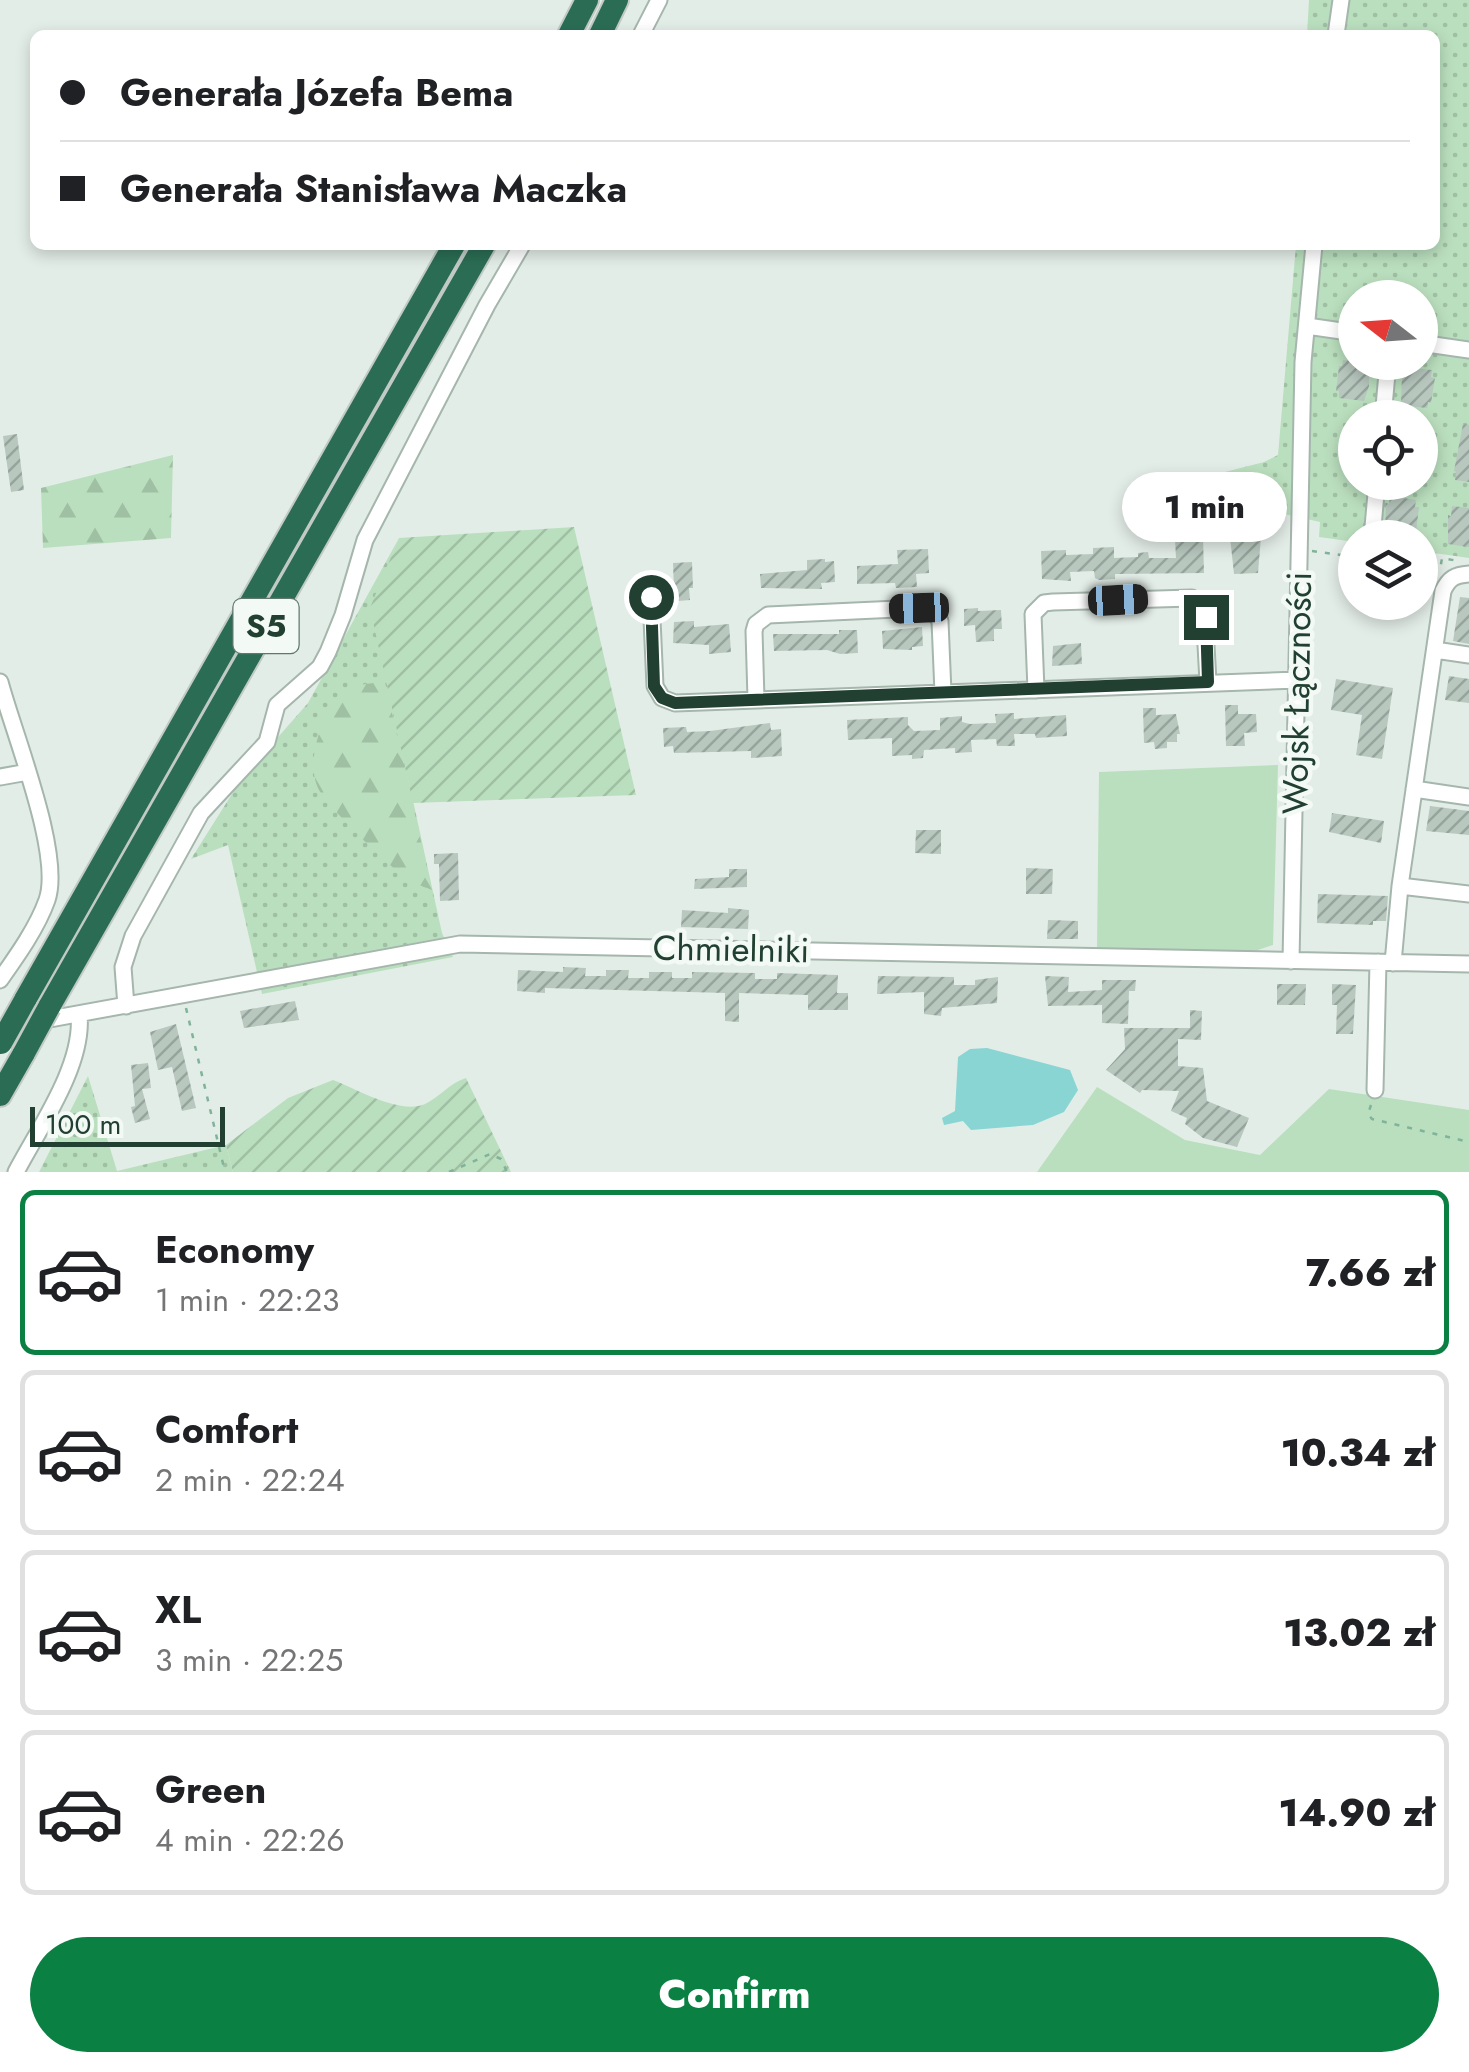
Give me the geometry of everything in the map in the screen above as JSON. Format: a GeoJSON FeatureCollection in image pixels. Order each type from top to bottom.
{"type":"FeatureCollection","features":[{"type":"Feature","properties":{"kind":"highway"},"geometry":{"type":"LineString","coordinates":[[572,30],[588,0]]}},
{"type":"Feature","properties":{"kind":"highway"},"geometry":{"type":"LineString","coordinates":[[602,30],[617,0]]}},
{"type":"Feature","properties":{"kind":"highway","name":"S5"},"geometry":{"type":"LineString","coordinates":[[0,1044],[451,250]]}},
{"type":"Feature","properties":{"kind":"highway","name":"S5"},"geometry":{"type":"LineString","coordinates":[[0,1095],[481,250]]}},
{"type":"Feature","properties":{"kind":"street"},"geometry":{"type":"LineString","coordinates":[[644,30],[659,0]]}},
{"type":"Feature","properties":{"kind":"street"},"geometry":{"type":"LineString","coordinates":[[1337,30],[1341,0]]}},
{"type":"Feature","properties":{"kind":"street"},"geometry":{"type":"LineString","coordinates":[[126,1006],[122,967],[133,936],[201,813],[267,742],[277,705],[320,667],[344,615],[365,540],[519,250]]}},
{"type":"Feature","properties":{"kind":"street","name":"Wojsk Łączności"},"geometry":{"type":"LineString","coordinates":[[1290,961],[1303,362],[1314,250]]}},
{"type":"Feature","properties":{"kind":"street"},"geometry":{"type":"LineString","coordinates":[[1306,326],[1338,331]]}},
{"type":"Feature","properties":{"kind":"street"},"geometry":{"type":"LineString","coordinates":[[1438,346],[1469,350]]}},
{"type":"Feature","properties":{"kind":"street"},"geometry":{"type":"LineString","coordinates":[[1374,1090],[1385,962],[1435,650],[1448,581],[1469,574]]}},
{"type":"Feature","properties":{"kind":"street"},"geometry":{"type":"LineString","coordinates":[[651,597],[654,686],[662,698],[675,703],[1298,680]]}},
{"type":"Feature","properties":{"kind":"street"},"geometry":{"type":"LineString","coordinates":[[1036,690],[1033,614],[1053,602],[1192,598],[1204,608],[1208,682]]}},
{"type":"Feature","properties":{"kind":"street"},"geometry":{"type":"LineString","coordinates":[[756,699],[754,631],[756,624],[768,615],[919,608],[935,614],[940,621],[943,694]]}},
{"type":"Feature","properties":{"kind":"street"},"geometry":{"type":"LineString","coordinates":[[1435,650],[1469,655]]}},
{"type":"Feature","properties":{"kind":"street"},"geometry":{"type":"LineString","coordinates":[[0,682],[28,772],[50,863],[48,898],[0,980]]}},
{"type":"Feature","properties":{"kind":"street"},"geometry":{"type":"LineString","coordinates":[[0,777],[28,772]]}},
{"type":"Feature","properties":{"kind":"street"},"geometry":{"type":"LineString","coordinates":[[1414,789],[1469,797]]}},
{"type":"Feature","properties":{"kind":"street"},"geometry":{"type":"LineString","coordinates":[[1400,886],[1469,894]]}},
{"type":"Feature","properties":{"kind":"street","name":"Chmielniki"},"geometry":{"type":"LineString","coordinates":[[0,1028],[460,944],[1469,964]]}},
{"type":"Feature","properties":{"kind":"street"},"geometry":{"type":"LineString","coordinates":[[16,1172],[66,1078],[79,1040],[80,1015]]}},
{"type":"Feature","properties":{"kind":"path"},"geometry":{"type":"LineString","coordinates":[[1311,551],[1338,555]]}},
{"type":"Feature","properties":{"kind":"path"},"geometry":{"type":"LineString","coordinates":[[1438,570],[1442,558],[1469,562]]}},
{"type":"Feature","properties":{"kind":"path"},"geometry":{"type":"LineString","coordinates":[[176,1007],[194,1005]]}},
{"type":"Feature","properties":{"kind":"path"},"geometry":{"type":"LineString","coordinates":[[186,1006],[225,1172]]}},
{"type":"Feature","properties":{"kind":"path"},"geometry":{"type":"LineString","coordinates":[[1374,1090],[1368,1114],[1372,1119],[1469,1142]]}},
{"type":"Feature","properties":{"kind":"path"},"geometry":{"type":"LineString","coordinates":[[449,1172],[490,1154],[501,1159],[508,1172]]}},
{"type":"Feature","properties":{"kind":"green space"},"geometry":{"type":"Polygon","coordinates":[[[1309,0],[1469,0],[1469,558],[1438,554],[1438,520],[1338,520],[1338,540],[1319,537],[1320,522],[1280,513],[1124,514],[1125,503],[1181,498],[1225,472],[1278,455],[1296,250],[1440,250],[1440,30],[1307,30],[1309,0]]]}},
{"type":"Feature","properties":{"kind":"green space"},"geometry":{"type":"Polygon","coordinates":[[[173,455],[171,538],[43,548],[41,488],[173,455]]]}},
{"type":"Feature","properties":{"kind":"green space"},"geometry":{"type":"Polygon","coordinates":[[[574,527],[636,795],[413,803],[370,608],[399,538],[574,527]]]}},
{"type":"Feature","properties":{"kind":"green space"},"geometry":{"type":"Polygon","coordinates":[[[399,538],[371,609],[442,933],[453,957],[262,994],[228,845],[191,859],[242,778],[308,703],[399,538]]]}},
{"type":"Feature","properties":{"kind":"green space"},"geometry":{"type":"Polygon","coordinates":[[[385,682],[432,890],[411,882],[361,837],[333,809],[314,776],[320,731],[335,704],[355,687],[385,682]]]}},
{"type":"Feature","properties":{"kind":"green space"},"geometry":{"type":"Polygon","coordinates":[[[1278,765],[1273,945],[1255,951],[1097,949],[1099,772],[1278,765]]]}},
{"type":"Feature","properties":{"kind":"green space"},"geometry":{"type":"Polygon","coordinates":[[[88,1076],[117,1171],[226,1145],[233,1172],[39,1172],[88,1076]]]}},
{"type":"Feature","properties":{"kind":"green space"},"geometry":{"type":"Polygon","coordinates":[[[466,1078],[511,1172],[233,1172],[226,1145],[288,1098],[333,1080],[391,1104],[415,1106],[425,1104],[466,1078]]]}},
{"type":"Feature","properties":{"kind":"green space"},"geometry":{"type":"Polygon","coordinates":[[[1097,1087],[1185,1140],[1260,1155],[1329,1089],[1469,1110],[1469,1172],[1037,1172],[1097,1087]]]}},
{"type":"Feature","properties":{"kind":"water"},"geometry":{"type":"Polygon","coordinates":[[[987,1048],[1070,1070],[1078,1090],[1064,1112],[1033,1125],[971,1130],[963,1121],[944,1125],[942,1118],[955,1111],[958,1057],[970,1049],[987,1048]]]}},
{"type":"Feature","properties":{"kind":"building"},"geometry":{"type":"Polygon","coordinates":[[[1338,374],[1338,380],[1369,380],[1364,400],[1339,398],[1336,391],[1338,374]]]}},
{"type":"Feature","properties":{"kind":"building"},"geometry":{"type":"Polygon","coordinates":[[[1402,380],[1435,380],[1431,400],[1401,400],[1402,380]]]}},
{"type":"Feature","properties":{"kind":"building"},"geometry":{"type":"Polygon","coordinates":[[[1463,424],[1469,425],[1469,482],[1455,480],[1454,471],[1463,424]]]}},
{"type":"Feature","properties":{"kind":"building"},"geometry":{"type":"Polygon","coordinates":[[[17,434],[24,490],[11,492],[3,436],[17,434]]]}},
{"type":"Feature","properties":{"kind":"building"},"geometry":{"type":"Polygon","coordinates":[[[1390,500],[1416,500],[1417,520],[1385,520],[1386,503],[1390,500]]]}},
{"type":"Feature","properties":{"kind":"building"},"geometry":{"type":"Polygon","coordinates":[[[1452,506],[1469,508],[1469,547],[1448,544],[1448,515],[1451,516],[1452,506]]]}},
{"type":"Feature","properties":{"kind":"building"},"geometry":{"type":"Polygon","coordinates":[[[1257,519],[1257,537],[1261,537],[1258,573],[1234,574],[1230,537],[1241,537],[1241,520],[1257,519]]]}},
{"type":"Feature","properties":{"kind":"building"},"geometry":{"type":"Polygon","coordinates":[[[1203,538],[1204,573],[1115,574],[1115,579],[1099,580],[1094,571],[1070,572],[1071,581],[1042,579],[1041,551],[1093,554],[1093,548],[1114,547],[1114,558],[1138,557],[1138,553],[1148,552],[1149,558],[1176,558],[1175,539],[1203,538]]]}},
{"type":"Feature","properties":{"kind":"building"},"geometry":{"type":"Polygon","coordinates":[[[928,549],[929,573],[916,574],[917,587],[857,584],[857,566],[898,564],[897,550],[928,549]]]}},
{"type":"Feature","properties":{"kind":"building"},"geometry":{"type":"Polygon","coordinates":[[[807,560],[834,561],[835,582],[821,583],[822,589],[761,588],[760,574],[807,570],[807,560]]]}},
{"type":"Feature","properties":{"kind":"building"},"geometry":{"type":"Polygon","coordinates":[[[692,562],[690,600],[678,601],[673,563],[692,562]]]}},
{"type":"Feature","properties":{"kind":"building"},"geometry":{"type":"Polygon","coordinates":[[[1460,597],[1469,598],[1469,644],[1453,641],[1460,597]]]}},
{"type":"Feature","properties":{"kind":"building"},"geometry":{"type":"Polygon","coordinates":[[[964,609],[1001,610],[1002,629],[994,629],[994,641],[976,642],[975,625],[964,626],[964,609]]]}},
{"type":"Feature","properties":{"kind":"building"},"geometry":{"type":"Polygon","coordinates":[[[694,621],[694,627],[729,624],[731,652],[709,654],[709,645],[673,643],[674,622],[694,621]]]}},
{"type":"Feature","properties":{"kind":"building"},"geometry":{"type":"Polygon","coordinates":[[[922,627],[923,646],[912,650],[883,649],[882,631],[922,627]]]}},
{"type":"Feature","properties":{"kind":"building"},"geometry":{"type":"Polygon","coordinates":[[[839,630],[857,630],[858,653],[774,651],[773,634],[839,634],[839,630]]]}},
{"type":"Feature","properties":{"kind":"building"},"geometry":{"type":"Polygon","coordinates":[[[1081,643],[1082,664],[1052,666],[1053,646],[1081,643]]]}},
{"type":"Feature","properties":{"kind":"building"},"geometry":{"type":"Polygon","coordinates":[[[1449,676],[1469,679],[1469,703],[1445,700],[1449,676]]]}},
{"type":"Feature","properties":{"kind":"building"},"geometry":{"type":"Polygon","coordinates":[[[1336,679],[1393,688],[1382,759],[1356,755],[1362,715],[1331,710],[1336,679]]]}},
{"type":"Feature","properties":{"kind":"building"},"geometry":{"type":"Polygon","coordinates":[[[1225,705],[1238,705],[1238,714],[1256,714],[1257,732],[1244,733],[1245,746],[1226,746],[1225,705]]]}},
{"type":"Feature","properties":{"kind":"building"},"geometry":{"type":"Polygon","coordinates":[[[1143,708],[1156,708],[1156,715],[1176,714],[1180,734],[1177,742],[1167,742],[1167,748],[1155,749],[1154,742],[1144,743],[1143,708]]]}},
{"type":"Feature","properties":{"kind":"building"},"geometry":{"type":"Polygon","coordinates":[[[1014,713],[1014,719],[1066,715],[1067,736],[1036,738],[1035,734],[1014,734],[1015,746],[997,746],[996,739],[971,740],[972,752],[955,753],[955,748],[924,750],[923,758],[912,759],[912,755],[892,756],[892,738],[848,740],[847,720],[908,717],[908,725],[914,731],[940,730],[940,718],[962,716],[962,722],[970,724],[996,723],[995,714],[1014,713]]]}},
{"type":"Feature","properties":{"kind":"building"},"geometry":{"type":"Polygon","coordinates":[[[770,723],[771,730],[781,729],[782,756],[751,758],[751,751],[674,753],[673,746],[664,747],[663,728],[710,731],[770,723]]]}},
{"type":"Feature","properties":{"kind":"building"},"geometry":{"type":"Polygon","coordinates":[[[1430,806],[1469,811],[1469,835],[1426,831],[1430,806]]]}},
{"type":"Feature","properties":{"kind":"building"},"geometry":{"type":"Polygon","coordinates":[[[1332,813],[1384,821],[1381,843],[1329,832],[1332,813]]]}},
{"type":"Feature","properties":{"kind":"building"},"geometry":{"type":"Polygon","coordinates":[[[916,830],[941,830],[941,854],[915,853],[916,830]]]}},
{"type":"Feature","properties":{"kind":"building"},"geometry":{"type":"Polygon","coordinates":[[[458,853],[459,900],[440,901],[439,864],[434,864],[434,854],[458,853]]]}},
{"type":"Feature","properties":{"kind":"building"},"geometry":{"type":"Polygon","coordinates":[[[1026,868],[1053,869],[1052,894],[1026,894],[1026,868]]]}},
{"type":"Feature","properties":{"kind":"building"},"geometry":{"type":"Polygon","coordinates":[[[729,869],[747,869],[747,887],[694,889],[695,879],[729,877],[729,869]]]}},
{"type":"Feature","properties":{"kind":"building"},"geometry":{"type":"Polygon","coordinates":[[[1318,894],[1388,896],[1386,921],[1373,921],[1373,925],[1317,923],[1318,894]]]}},
{"type":"Feature","properties":{"kind":"building"},"geometry":{"type":"Polygon","coordinates":[[[728,908],[749,910],[748,929],[681,927],[682,910],[728,913],[728,908]]]}},
{"type":"Feature","properties":{"kind":"building"},"geometry":{"type":"Polygon","coordinates":[[[1048,920],[1078,921],[1078,939],[1047,939],[1048,920]]]}},
{"type":"Feature","properties":{"kind":"building"},"geometry":{"type":"Polygon","coordinates":[[[563,967],[586,968],[585,976],[606,976],[606,970],[629,970],[628,978],[649,978],[649,972],[672,972],[672,978],[692,978],[692,972],[755,973],[755,979],[777,979],[777,973],[838,975],[837,993],[848,993],[848,1010],[808,1010],[808,995],[739,993],[739,1022],[725,1021],[725,993],[545,988],[545,993],[517,991],[518,970],[563,972],[563,967]]]}},
{"type":"Feature","properties":{"kind":"building"},"geometry":{"type":"Polygon","coordinates":[[[878,976],[954,977],[954,985],[975,985],[975,980],[998,977],[997,1003],[942,1008],[941,1016],[924,1014],[924,992],[877,994],[878,976]]]}},
{"type":"Feature","properties":{"kind":"building"},"geometry":{"type":"Polygon","coordinates":[[[1045,976],[1069,977],[1068,992],[1102,990],[1102,980],[1136,980],[1135,991],[1129,991],[1128,1024],[1102,1023],[1102,1005],[1048,1006],[1045,976]]]}},
{"type":"Feature","properties":{"kind":"building"},"geometry":{"type":"Polygon","coordinates":[[[1277,984],[1306,984],[1305,1005],[1277,1005],[1277,984]]]}},
{"type":"Feature","properties":{"kind":"building"},"geometry":{"type":"Polygon","coordinates":[[[1332,984],[1356,985],[1353,1034],[1336,1034],[1337,1005],[1332,1005],[1332,984]]]}},
{"type":"Feature","properties":{"kind":"building"},"geometry":{"type":"Polygon","coordinates":[[[295,1001],[299,1020],[244,1028],[240,1011],[295,1001]]]}},
{"type":"Feature","properties":{"kind":"building"},"geometry":{"type":"Polygon","coordinates":[[[1190,1010],[1202,1011],[1201,1040],[1178,1039],[1178,1066],[1203,1068],[1207,1101],[1249,1118],[1237,1147],[1203,1138],[1185,1124],[1187,1118],[1171,1111],[1179,1091],[1140,1093],[1106,1070],[1125,1049],[1124,1028],[1190,1028],[1190,1010]]]}},
{"type":"Feature","properties":{"kind":"building"},"geometry":{"type":"Polygon","coordinates":[[[176,1024],[196,1108],[182,1111],[172,1067],[158,1070],[150,1032],[176,1024]]]}},
{"type":"Feature","properties":{"kind":"building"},"geometry":{"type":"Polygon","coordinates":[[[148,1063],[151,1088],[142,1089],[150,1119],[135,1123],[131,1065],[148,1063]]]}},
{"type":"Feature","properties":{"kind":"route"},"geometry":{"type":"LineString","coordinates":[[651,597],[654,686],[657,694],[675,703],[1208,682],[1206,617]]}}]}
